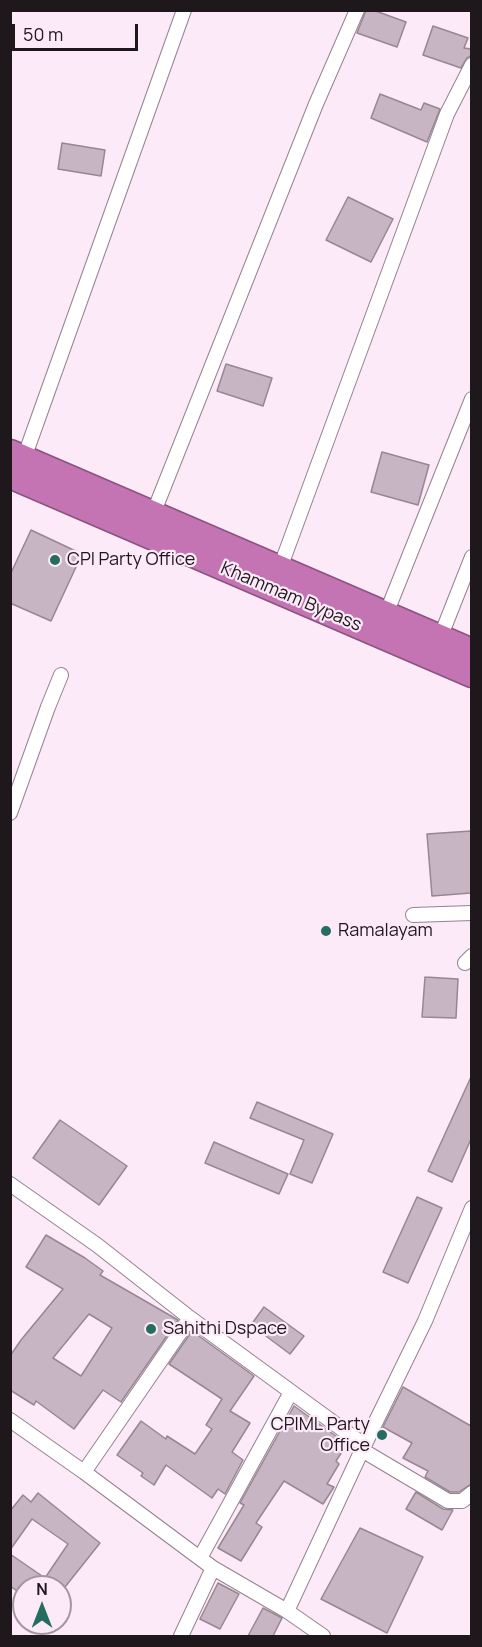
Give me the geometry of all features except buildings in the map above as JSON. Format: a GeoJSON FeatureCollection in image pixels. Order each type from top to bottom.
{"type":"FeatureCollection","features":[{"type":"Feature","properties":{"kind":"highway","name":"Khammam Bypass"},"geometry":{"type":"LineString","coordinates":[[15,462],[142,517],[471,675]]}},
{"type":"Feature","properties":{"kind":"highway","name":"Khammam Bypass"},"geometry":{"type":"LineString","coordinates":[[142,517],[280,568],[471,651]]}},
{"type":"Feature","properties":{"kind":"street"},"geometry":{"type":"LineString","coordinates":[[15,462],[184,10]]}},
{"type":"Feature","properties":{"kind":"street"},"geometry":{"type":"LineString","coordinates":[[142,517],[357,10]]}},
{"type":"Feature","properties":{"kind":"street"},"geometry":{"type":"LineString","coordinates":[[280,568],[447,114],[471,65]]}},
{"type":"Feature","properties":{"kind":"street"},"geometry":{"type":"LineString","coordinates":[[386,614],[471,399]]}},
{"type":"Feature","properties":{"kind":"street"},"geometry":{"type":"LineString","coordinates":[[440,638],[471,558]]}},
{"type":"Feature","properties":{"kind":"street"},"geometry":{"type":"LineString","coordinates":[[10,813],[61,675]]}},
{"type":"Feature","properties":{"kind":"street"},"geometry":{"type":"LineString","coordinates":[[413,915],[471,913]]}},
{"type":"Feature","properties":{"kind":"street"},"geometry":{"type":"LineString","coordinates":[[10,1184],[98,1245],[190,1318],[363,1447],[448,1501],[462,1501],[471,1493]]}},
{"type":"Feature","properties":{"kind":"street"},"geometry":{"type":"LineString","coordinates":[[287,1611],[363,1447],[425,1321],[471,1208]]}},
{"type":"Feature","properties":{"kind":"street"},"geometry":{"type":"LineString","coordinates":[[84,1472],[190,1318]]}},
{"type":"Feature","properties":{"kind":"street"},"geometry":{"type":"LineString","coordinates":[[200,1558],[291,1392]]}},
{"type":"Feature","properties":{"kind":"street"},"geometry":{"type":"LineString","coordinates":[[10,1420],[213,1568],[287,1611],[323,1636]]}},
{"type":"Feature","properties":{"kind":"street"},"geometry":{"type":"LineString","coordinates":[[182,1636],[213,1568]]}},
{"type":"Feature","properties":{"kind":"place","name":"CPI Party Office"},"geometry":{"type":"Point","coordinates":[55,560]}},
{"type":"Feature","properties":{"kind":"place","name":"Ramalayam"},"geometry":{"type":"Point","coordinates":[326,931]}},
{"type":"Feature","properties":{"kind":"place","name":"Sahithi Dspace"},"geometry":{"type":"Point","coordinates":[151,1329]}},
{"type":"Feature","properties":{"kind":"place","name":"CPIML Party Office"},"geometry":{"type":"Point","coordinates":[382,1435]}}]}
